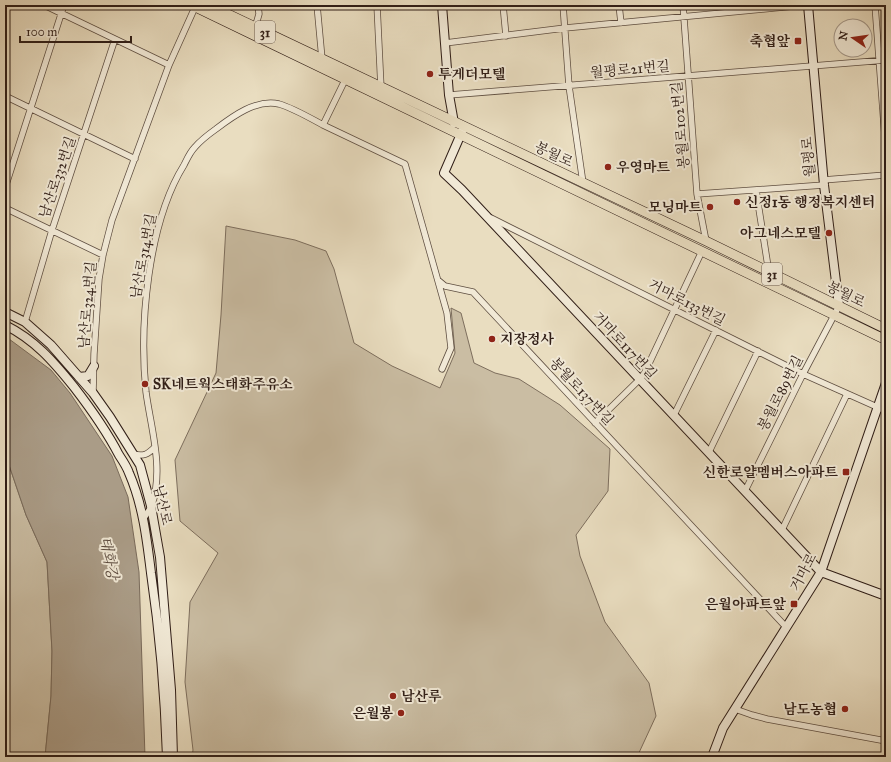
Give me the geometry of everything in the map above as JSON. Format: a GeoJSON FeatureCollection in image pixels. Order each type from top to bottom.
{"type":"FeatureCollection","features":[{"type":"Feature","properties":{"kind":"main road","name":"봉월로"},"geometry":{"type":"LineString","coordinates":[[209,5],[322,59],[347,75],[382,88],[454,122],[463,131],[583,183],[886,329]]}},
{"type":"Feature","properties":{"kind":"main road"},"geometry":{"type":"LineString","coordinates":[[442,5],[449,95],[454,122]]}},
{"type":"Feature","properties":{"kind":"main road","name":"월평로"},"geometry":{"type":"LineString","coordinates":[[808,5],[823,183],[839,306]]}},
{"type":"Feature","properties":{"kind":"main road"},"geometry":{"type":"LineString","coordinates":[[194,6],[347,75],[886,340]]}},
{"type":"Feature","properties":{"kind":"main road","name":"거마로117번길"},"geometry":{"type":"LineString","coordinates":[[463,131],[444,173],[821,572]]}},
{"type":"Feature","properties":{"kind":"main road"},"geometry":{"type":"LineString","coordinates":[[679,239],[694,245],[700,244],[697,239],[682,230]]}},
{"type":"Feature","properties":{"kind":"main road","name":"남산로"},"geometry":{"type":"LineString","coordinates":[[5,312],[25,322],[51,345],[93,393],[140,465],[152,506],[160,557],[171,690],[173,757]]}},
{"type":"Feature","properties":{"kind":"main road","name":"남산로"},"geometry":{"type":"LineString","coordinates":[[5,325],[20,332],[38,346],[57,366],[90,407],[105,429],[130,473],[144,518],[154,592],[166,707],[167,757]]}},
{"type":"Feature","properties":{"kind":"main road"},"geometry":{"type":"LineString","coordinates":[[79,377],[88,376],[94,366]]}},
{"type":"Feature","properties":{"kind":"main road","name":"거마로"},"geometry":{"type":"LineString","coordinates":[[712,757],[723,728],[821,572],[886,384]]}},
{"type":"Feature","properties":{"kind":"main road"},"geometry":{"type":"LineString","coordinates":[[821,572],[886,596]]}},
{"type":"Feature","properties":{"kind":"street"},"geometry":{"type":"LineString","coordinates":[[44,5],[169,65]]}},
{"type":"Feature","properties":{"kind":"street"},"geometry":{"type":"LineString","coordinates":[[5,188],[64,5]]}},
{"type":"Feature","properties":{"kind":"street"},"geometry":{"type":"LineString","coordinates":[[255,28],[259,14],[258,5]]}},
{"type":"Feature","properties":{"kind":"street"},"geometry":{"type":"LineString","coordinates":[[317,5],[322,59]]}},
{"type":"Feature","properties":{"kind":"street"},"geometry":{"type":"LineString","coordinates":[[377,5],[382,88]]}},
{"type":"Feature","properties":{"kind":"street"},"geometry":{"type":"LineString","coordinates":[[503,5],[506,36]]}},
{"type":"Feature","properties":{"kind":"street"},"geometry":{"type":"LineString","coordinates":[[563,5],[569,86],[583,183]]}},
{"type":"Feature","properties":{"kind":"street"},"geometry":{"type":"LineString","coordinates":[[619,5],[621,22]]}},
{"type":"Feature","properties":{"kind":"street","name":"봉월로102번길"},"geometry":{"type":"LineString","coordinates":[[682,5],[697,194],[706,241]]}},
{"type":"Feature","properties":{"kind":"street"},"geometry":{"type":"LineString","coordinates":[[445,43],[621,22],[805,5]]}},
{"type":"Feature","properties":{"kind":"street"},"geometry":{"type":"LineString","coordinates":[[875,5],[885,119],[886,152]]}},
{"type":"Feature","properties":{"kind":"street","name":"남산로324번길"},"geometry":{"type":"LineString","coordinates":[[93,393],[99,278],[112,220],[169,65],[194,6]]}},
{"type":"Feature","properties":{"kind":"street","name":"남산로332번길"},"geometry":{"type":"LineString","coordinates":[[25,322],[52,230],[115,39]]}},
{"type":"Feature","properties":{"kind":"street","name":"월평로21번길"},"geometry":{"type":"LineString","coordinates":[[449,95],[886,60]]}},
{"type":"Feature","properties":{"kind":"street"},"geometry":{"type":"LineString","coordinates":[[347,75],[323,125],[404,164],[447,313],[451,348],[442,369]]}},
{"type":"Feature","properties":{"kind":"street"},"geometry":{"type":"LineString","coordinates":[[5,96],[135,159]]}},
{"type":"Feature","properties":{"kind":"street","name":"남산로314번길"},"geometry":{"type":"LineString","coordinates":[[144,518],[152,506],[157,475],[155,447],[146,391],[144,339],[146,299],[153,254],[161,218],[174,181],[195,147],[234,116],[251,107],[279,104],[323,125]]}},
{"type":"Feature","properties":{"kind":"street"},"geometry":{"type":"LineString","coordinates":[[697,194],[756,190],[886,175]]}},
{"type":"Feature","properties":{"kind":"street"},"geometry":{"type":"LineString","coordinates":[[756,190],[769,273]]}},
{"type":"Feature","properties":{"kind":"street"},"geometry":{"type":"LineString","coordinates":[[5,208],[103,255]]}},
{"type":"Feature","properties":{"kind":"street","name":"거마로133번길"},"geometry":{"type":"LineString","coordinates":[[486,216],[803,374],[886,411]]}},
{"type":"Feature","properties":{"kind":"street"},"geometry":{"type":"LineString","coordinates":[[595,423],[640,379],[645,372],[702,250]]}},
{"type":"Feature","properties":{"kind":"street","name":"봉월로137번길"},"geometry":{"type":"LineString","coordinates":[[439,281],[445,286],[473,292],[786,627]]}},
{"type":"Feature","properties":{"kind":"street","name":"봉월로89번길"},"geometry":{"type":"LineString","coordinates":[[745,491],[803,374],[839,306]]}},
{"type":"Feature","properties":{"kind":"street"},"geometry":{"type":"LineString","coordinates":[[674,415],[716,330]]}},
{"type":"Feature","properties":{"kind":"street"},"geometry":{"type":"LineString","coordinates":[[709,452],[758,351]]}},
{"type":"Feature","properties":{"kind":"street"},"geometry":{"type":"LineString","coordinates":[[782,530],[847,394]]}},
{"type":"Feature","properties":{"kind":"street"},"geometry":{"type":"LineString","coordinates":[[133,454],[140,456],[146,455],[155,447]]}},
{"type":"Feature","properties":{"kind":"street"},"geometry":{"type":"LineString","coordinates":[[735,709],[767,719],[886,741]]}},
{"type":"Feature","properties":{"kind":"shaded area"},"geometry":{"type":"Polygon","coordinates":[[[226,226],[295,240],[326,251],[334,269],[354,343],[392,366],[440,388],[455,353],[451,308],[461,313],[474,363],[495,373],[519,379],[560,405],[610,449],[608,491],[576,535],[580,556],[605,622],[649,683],[656,716],[637,757],[192,757],[193,750],[185,682],[190,602],[218,553],[180,521],[175,460],[216,373],[226,226]]]}},
{"type":"Feature","properties":{"kind":"shaded area"},"geometry":{"type":"Polygon","coordinates":[[[5,459],[8,462],[26,515],[47,562],[52,651],[51,696],[45,757],[5,757],[5,459]]]}},
{"type":"Feature","properties":{"kind":"water","name":"태화강"},"geometry":{"type":"Polygon","coordinates":[[[5,336],[51,370],[70,393],[112,456],[128,497],[139,572],[145,757],[45,757],[51,696],[52,651],[47,562],[26,515],[8,462],[5,459],[5,336]]]}},
{"type":"Feature","properties":{"kind":"place","name":"축협앞"},"geometry":{"type":"Point","coordinates":[798,41]}},
{"type":"Feature","properties":{"kind":"place","name":"투게더모텔"},"geometry":{"type":"Point","coordinates":[430,74]}},
{"type":"Feature","properties":{"kind":"place","name":"우영마트"},"geometry":{"type":"Point","coordinates":[608,167]}},
{"type":"Feature","properties":{"kind":"place","name":"신정1동 행정복지센터"},"geometry":{"type":"Point","coordinates":[737,202]}},
{"type":"Feature","properties":{"kind":"place","name":"모닝마트"},"geometry":{"type":"Point","coordinates":[710,207]}},
{"type":"Feature","properties":{"kind":"place","name":"아그네스모텔"},"geometry":{"type":"Point","coordinates":[829,233]}},
{"type":"Feature","properties":{"kind":"place","name":"지장정사"},"geometry":{"type":"Point","coordinates":[492,339]}},
{"type":"Feature","properties":{"kind":"place","name":"SK네트웍스태화주유소"},"geometry":{"type":"Point","coordinates":[145,384]}},
{"type":"Feature","properties":{"kind":"place","name":"신한로얄멤버스아파트"},"geometry":{"type":"Point","coordinates":[846,472]}},
{"type":"Feature","properties":{"kind":"place","name":"은월아파트앞"},"geometry":{"type":"Point","coordinates":[794,604]}},
{"type":"Feature","properties":{"kind":"place","name":"남산루"},"geometry":{"type":"Point","coordinates":[393,696]}},
{"type":"Feature","properties":{"kind":"place","name":"남도농협"},"geometry":{"type":"Point","coordinates":[845,709]}},
{"type":"Feature","properties":{"kind":"place","name":"은월봉"},"geometry":{"type":"Point","coordinates":[401,713]}}]}
